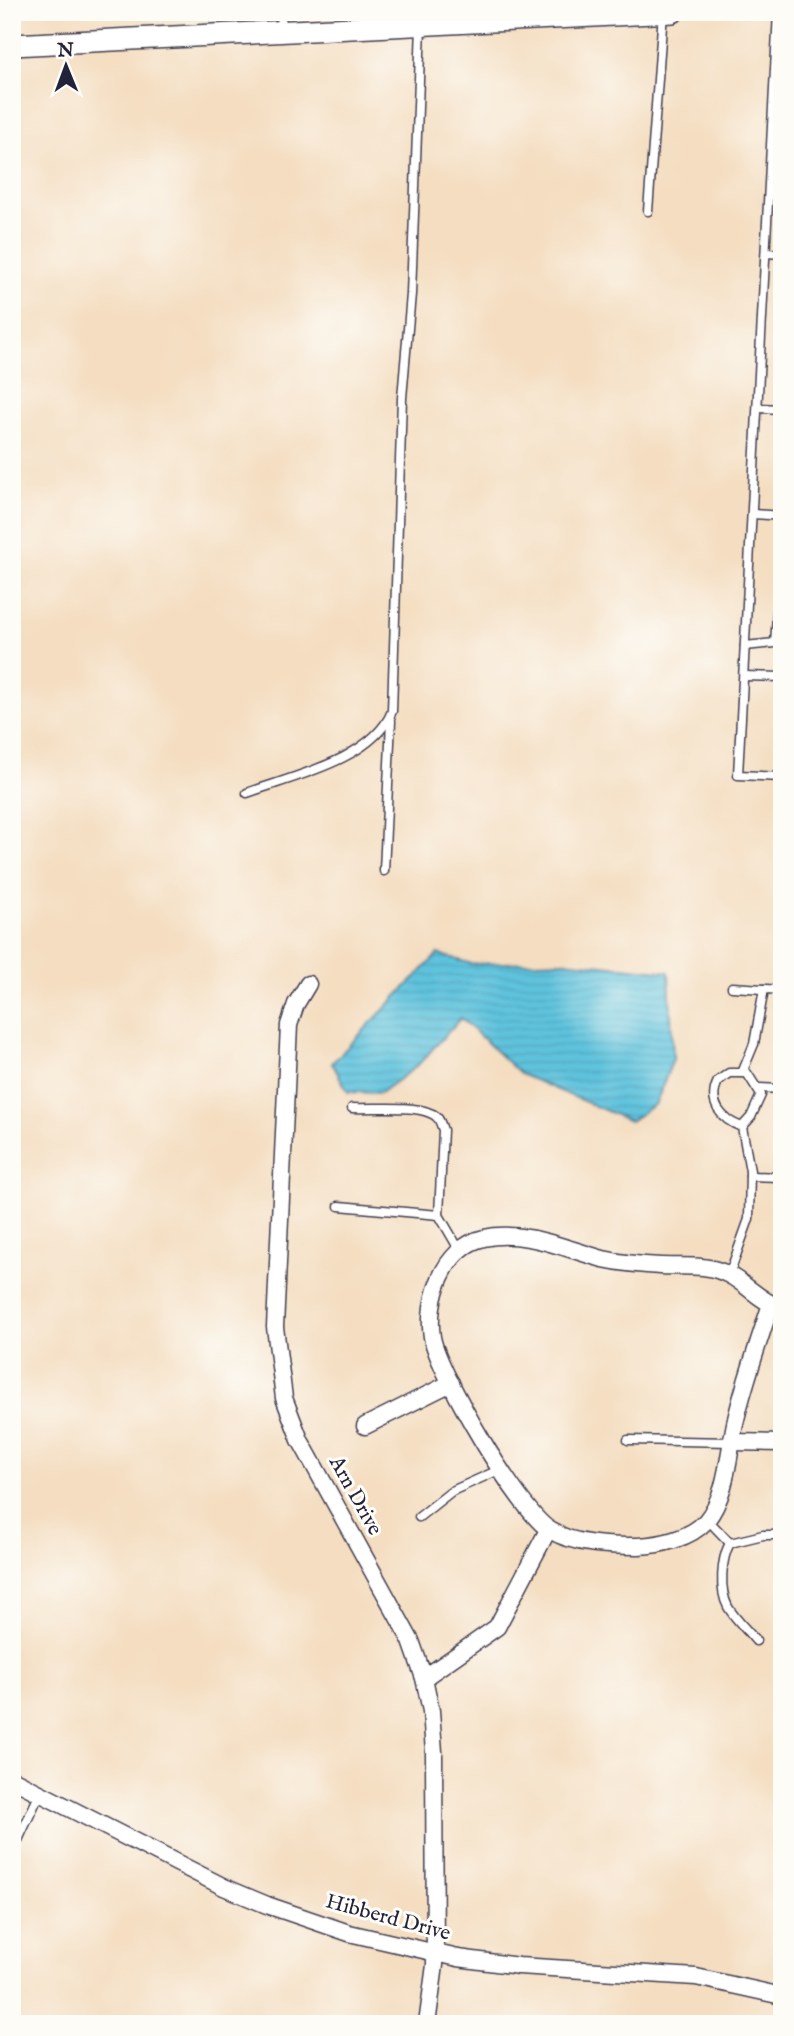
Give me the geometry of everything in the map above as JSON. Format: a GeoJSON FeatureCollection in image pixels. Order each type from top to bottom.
{"type":"FeatureCollection","features":[{"type":"Feature","properties":{"kind":"street"},"geometry":{"type":"LineString","coordinates":[[12,46],[673,12]]}},
{"type":"Feature","properties":{"kind":"street","name":"Arn Drive"},"geometry":{"type":"LineString","coordinates":[[308,984],[296,1004],[289,1025],[275,1326],[278,1367],[284,1398],[300,1440],[411,1641],[424,1678],[431,1711],[434,1752],[434,1952],[427,2024]]}},
{"type":"Feature","properties":{"kind":"street"},"geometry":{"type":"LineString","coordinates":[[508,1235],[606,1259],[705,1268],[729,1275],[754,1296],[776,1306],[740,1405],[724,1482],[707,1519],[679,1539],[648,1545],[583,1542],[548,1530],[510,1485],[451,1383],[432,1339],[431,1307],[447,1264],[460,1251],[482,1238],[508,1235]]}},
{"type":"Feature","properties":{"kind":"street"},"geometry":{"type":"LineString","coordinates":[[365,1426],[451,1383]]}},
{"type":"Feature","properties":{"kind":"street"},"geometry":{"type":"LineString","coordinates":[[732,1442],[782,1443]]}},
{"type":"Feature","properties":{"kind":"street"},"geometry":{"type":"LineString","coordinates":[[424,1678],[497,1627],[548,1530]]}},
{"type":"Feature","properties":{"kind":"street","name":"Hibberd Drive"},"geometry":{"type":"LineString","coordinates":[[12,1779],[267,1905],[349,1933],[434,1952],[519,1966],[695,1977],[782,1996]]}},
{"type":"Feature","properties":{"kind":"lane"},"geometry":{"type":"LineString","coordinates":[[282,12],[282,34]]}},
{"type":"Feature","properties":{"kind":"lane"},"geometry":{"type":"LineString","coordinates":[[778,12],[778,104],[766,253],[738,775],[782,777]]}},
{"type":"Feature","properties":{"kind":"lane"},"geometry":{"type":"LineString","coordinates":[[648,211],[663,13]]}},
{"type":"Feature","properties":{"kind":"lane"},"geometry":{"type":"LineString","coordinates":[[384,871],[421,26]]}},
{"type":"Feature","properties":{"kind":"lane"},"geometry":{"type":"LineString","coordinates":[[766,253],[782,254]]}},
{"type":"Feature","properties":{"kind":"lane"},"geometry":{"type":"LineString","coordinates":[[758,408],[782,409]]}},
{"type":"Feature","properties":{"kind":"lane"},"geometry":{"type":"LineString","coordinates":[[752,514],[782,516]]}},
{"type":"Feature","properties":{"kind":"lane"},"geometry":{"type":"LineString","coordinates":[[745,646],[778,641],[778,602],[782,592]]}},
{"type":"Feature","properties":{"kind":"lane"},"geometry":{"type":"LineString","coordinates":[[744,676],[782,677]]}},
{"type":"Feature","properties":{"kind":"lane"},"geometry":{"type":"LineString","coordinates":[[247,793],[342,758],[363,747],[379,734],[391,714]]}},
{"type":"Feature","properties":{"kind":"lane"},"geometry":{"type":"LineString","coordinates":[[732,987],[782,990]]}},
{"type":"Feature","properties":{"kind":"lane"},"geometry":{"type":"LineString","coordinates":[[742,1073],[754,1044],[764,989]]}},
{"type":"Feature","properties":{"kind":"lane"},"geometry":{"type":"LineString","coordinates":[[729,1275],[749,1219],[750,1176],[742,1128],[757,1107],[761,1095],[747,1073],[722,1076],[714,1088],[713,1098],[720,1112],[731,1123],[742,1128]]}},
{"type":"Feature","properties":{"kind":"lane"},"geometry":{"type":"LineString","coordinates":[[759,1088],[782,1089]]}},
{"type":"Feature","properties":{"kind":"lane"},"geometry":{"type":"LineString","coordinates":[[352,1108],[430,1112],[439,1119],[443,1130],[439,1215],[460,1251]]}},
{"type":"Feature","properties":{"kind":"lane"},"geometry":{"type":"LineString","coordinates":[[750,1176],[782,1177]]}},
{"type":"Feature","properties":{"kind":"lane"},"geometry":{"type":"LineString","coordinates":[[339,1206],[439,1215]]}},
{"type":"Feature","properties":{"kind":"lane"},"geometry":{"type":"LineString","coordinates":[[628,1440],[732,1442]]}},
{"type":"Feature","properties":{"kind":"lane"},"geometry":{"type":"LineString","coordinates":[[419,1517],[452,1491],[501,1469]]}},
{"type":"Feature","properties":{"kind":"lane"},"geometry":{"type":"LineString","coordinates":[[707,1519],[730,1543]]}},
{"type":"Feature","properties":{"kind":"lane"},"geometry":{"type":"LineString","coordinates":[[756,1642],[728,1607],[723,1570],[725,1553],[730,1543],[763,1535],[782,1535]]}},
{"type":"Feature","properties":{"kind":"lane"},"geometry":{"type":"LineString","coordinates":[[12,1853],[40,1793]]}},
{"type":"Feature","properties":{"kind":"water"},"geometry":{"type":"Polygon","coordinates":[[[438,954],[472,964],[564,961],[669,972],[673,1059],[656,1103],[630,1121],[520,1074],[461,1018],[417,1066],[380,1093],[348,1092],[332,1063],[438,954]]]}}]}
